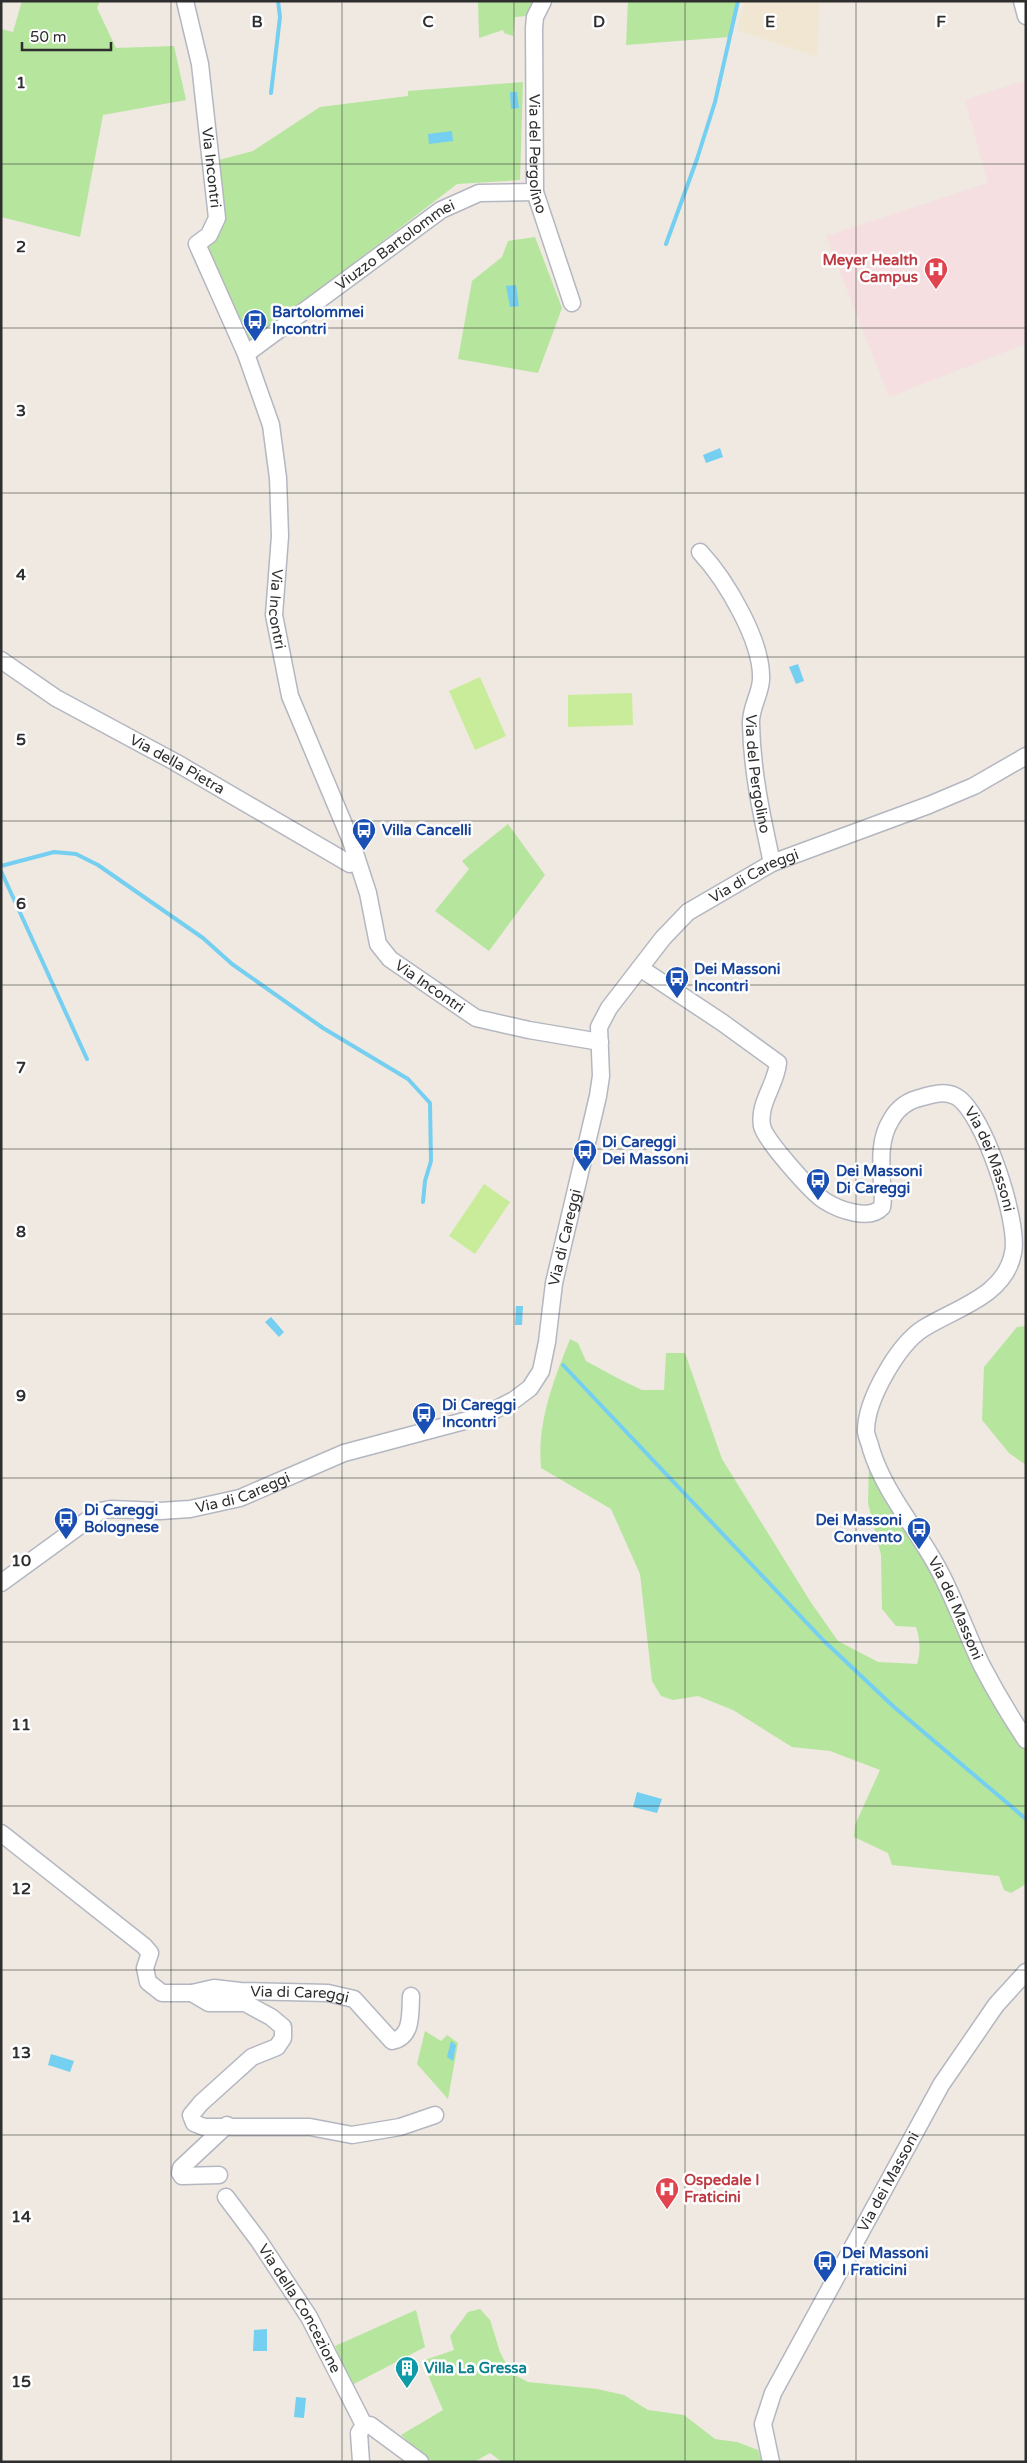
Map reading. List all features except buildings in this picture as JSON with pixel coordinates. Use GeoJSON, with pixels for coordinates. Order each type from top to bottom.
{"type":"FeatureCollection","features":[{"type":"Feature","properties":{"kind":"street","name":"Via Incontri"},"geometry":{"type":"LineString","coordinates":[[185,1],[200,64],[216,218],[210,235],[197,244],[246,354],[270,425],[278,478],[280,536],[274,615],[290,696],[351,841],[356,862],[368,893],[378,944],[390,960],[476,1018],[529,1030],[600,1042]]}},
{"type":"Feature","properties":{"kind":"street","name":"Via del Pergolino"},"geometry":{"type":"LineString","coordinates":[[543,1],[535,18],[534,28],[535,192],[572,303]]}},
{"type":"Feature","properties":{"kind":"street"},"geometry":{"type":"LineString","coordinates":[[1022,1],[1026,16]]}},
{"type":"Feature","properties":{"kind":"street","name":"Viuzzo Bartolommei"},"geometry":{"type":"LineString","coordinates":[[246,354],[441,210],[479,193],[535,192]]}},
{"type":"Feature","properties":{"kind":"street","name":"Via del Pergolino"},"geometry":{"type":"LineString","coordinates":[[700,552],[711,563],[745,620],[758,649],[761,682],[750,722],[756,789],[772,863]]}},
{"type":"Feature","properties":{"kind":"street","name":"Via della Pietra"},"geometry":{"type":"LineString","coordinates":[[1,660],[39,687],[192,772],[350,864],[356,862]]}},
{"type":"Feature","properties":{"kind":"street","name":"Via di Careggi"},"geometry":{"type":"LineString","coordinates":[[1,1583],[100,1511],[111,1508],[160,1511],[190,1509],[233,1500],[353,1450],[483,1416],[514,1400],[530,1388],[541,1371],[547,1342],[554,1283],[598,1096],[601,1076],[599,1027],[609,1008],[663,938],[688,912],[772,863],[974,786],[1026,756]]}},
{"type":"Feature","properties":{"kind":"street","name":"Via dei Massoni"},"geometry":{"type":"LineString","coordinates":[[640,968],[723,1022],[778,1063],[761,1117],[762,1128],[786,1160],[827,1203],[868,1214],[876,1212],[882,1206],[882,1149],[885,1131],[902,1105],[921,1097],[943,1093],[957,1097],[976,1120],[990,1152],[1011,1216],[1014,1243],[1011,1262],[993,1288],[922,1329],[900,1352],[881,1382],[871,1405],[866,1432],[874,1460],[891,1492],[941,1574],[981,1665],[1026,1740]]}},
{"type":"Feature","properties":{"kind":"street","name":"Via di Careggi"},"geometry":{"type":"LineString","coordinates":[[1,1833],[144,1946],[150,1953],[145,1968],[148,1982],[162,1993],[192,1993],[214,1988],[240,1991],[328,1993],[354,1999],[392,2041],[400,2040],[408,2030],[412,1996]]}},
{"type":"Feature","properties":{"kind":"street","name":"Via dei Massoni"},"geometry":{"type":"LineString","coordinates":[[770,2462],[763,2424],[773,2393],[941,2085],[996,2005],[1026,1972]]}},
{"type":"Feature","properties":{"kind":"street","name":"Via di Careggi"},"geometry":{"type":"LineString","coordinates":[[192,1993],[209,2003],[245,2004],[271,2017],[283,2027],[283,2038],[277,2047],[252,2057],[200,2103],[191,2115],[194,2123],[204,2127],[227,2125],[310,2127],[352,2135],[400,2127],[435,2115]]}},
{"type":"Feature","properties":{"kind":"street"},"geometry":{"type":"LineString","coordinates":[[219,2175],[182,2176],[180,2173],[181,2168],[227,2125]]}},
{"type":"Feature","properties":{"kind":"street","name":"Via della Concezione"},"geometry":{"type":"LineString","coordinates":[[226,2197],[259,2241],[309,2317],[364,2425]]}},
{"type":"Feature","properties":{"kind":"street"},"geometry":{"type":"LineString","coordinates":[[362,2462],[359,2433],[364,2425],[376,2430],[420,2462]]}},
{"type":"Feature","properties":{"kind":"shaded area"},"geometry":{"type":"Polygon","coordinates":[[[745,1],[819,1],[817,57],[737,30],[745,1]]]}},
{"type":"Feature","properties":{"kind":"shaded area","name":"Meyer Health Campus"},"geometry":{"type":"Polygon","coordinates":[[[1026,80],[1026,344],[889,397],[826,236],[988,183],[965,100],[1026,80]]]}},
{"type":"Feature","properties":{"kind":"green space"},"geometry":{"type":"Polygon","coordinates":[[[22,1],[100,1],[97,8],[116,48],[174,46],[186,100],[103,115],[80,237],[1,217],[1,29],[13,32],[22,1]]]}},
{"type":"Feature","properties":{"kind":"green space"},"geometry":{"type":"Polygon","coordinates":[[[478,1],[533,1],[526,16],[515,17],[513,36],[504,33],[503,30],[479,38],[478,1]]]}},
{"type":"Feature","properties":{"kind":"green space"},"geometry":{"type":"Polygon","coordinates":[[[628,1],[738,1],[729,37],[626,45],[628,1]]]}},
{"type":"Feature","properties":{"kind":"green space"},"geometry":{"type":"Polygon","coordinates":[[[523,82],[520,180],[457,184],[251,342],[203,246],[215,235],[215,161],[253,151],[320,107],[408,96],[408,91],[523,82]]]}},
{"type":"Feature","properties":{"kind":"green space"},"geometry":{"type":"Polygon","coordinates":[[[535,237],[562,308],[538,373],[458,359],[472,281],[502,257],[508,241],[535,237]]]}},
{"type":"Feature","properties":{"kind":"green space"},"geometry":{"type":"Polygon","coordinates":[[[480,677],[506,736],[475,750],[449,691],[480,677]]]}},
{"type":"Feature","properties":{"kind":"green space"},"geometry":{"type":"Polygon","coordinates":[[[632,693],[633,725],[568,727],[568,695],[632,693]]]}},
{"type":"Feature","properties":{"kind":"green space"},"geometry":{"type":"Polygon","coordinates":[[[508,824],[545,875],[489,951],[435,911],[469,869],[462,861],[508,824]]]}},
{"type":"Feature","properties":{"kind":"green space"},"geometry":{"type":"Polygon","coordinates":[[[484,1184],[510,1202],[475,1254],[449,1236],[484,1184]]]}},
{"type":"Feature","properties":{"kind":"green space"},"geometry":{"type":"Polygon","coordinates":[[[1026,1326],[1026,1465],[1009,1453],[982,1420],[984,1367],[1017,1327],[1026,1326]]]}},
{"type":"Feature","properties":{"kind":"green space"},"geometry":{"type":"Polygon","coordinates":[[[570,1339],[578,1343],[586,1361],[642,1390],[664,1390],[666,1353],[685,1353],[722,1459],[810,1601],[838,1641],[878,1662],[917,1664],[920,1646],[916,1627],[896,1626],[882,1609],[881,1555],[868,1503],[869,1464],[933,1575],[1026,1747],[1026,1884],[1011,1893],[1004,1890],[999,1876],[892,1865],[888,1853],[854,1837],[855,1825],[880,1770],[830,1751],[792,1747],[733,1710],[698,1696],[673,1700],[661,1696],[652,1681],[640,1574],[611,1509],[541,1468],[541,1434],[544,1418],[552,1387],[570,1339]]]}},
{"type":"Feature","properties":{"kind":"green space"},"geometry":{"type":"Polygon","coordinates":[[[425,2031],[441,2041],[447,2035],[458,2043],[448,2099],[417,2064],[425,2031]]]}},
{"type":"Feature","properties":{"kind":"green space"},"geometry":{"type":"Polygon","coordinates":[[[480,2309],[490,2320],[500,2352],[511,2373],[528,2382],[597,2389],[624,2395],[648,2410],[684,2415],[715,2439],[737,2442],[758,2450],[762,2462],[502,2462],[490,2453],[474,2462],[432,2462],[401,2435],[443,2410],[422,2361],[454,2350],[450,2336],[468,2312],[480,2309]]]}},
{"type":"Feature","properties":{"kind":"green space"},"geometry":{"type":"Polygon","coordinates":[[[416,2310],[425,2347],[352,2385],[335,2346],[416,2310]]]}},
{"type":"Feature","properties":{"kind":"water"},"geometry":{"type":"Polygon","coordinates":[[[510,92],[517,92],[519,108],[511,109],[510,92]]]}},
{"type":"Feature","properties":{"kind":"water"},"geometry":{"type":"Polygon","coordinates":[[[452,131],[453,141],[429,144],[428,134],[452,131]]]}},
{"type":"Feature","properties":{"kind":"water"},"geometry":{"type":"Polygon","coordinates":[[[516,285],[519,306],[510,307],[506,286],[516,285]]]}},
{"type":"Feature","properties":{"kind":"water"},"geometry":{"type":"Polygon","coordinates":[[[720,448],[723,457],[706,463],[703,455],[720,448]]]}},
{"type":"Feature","properties":{"kind":"water"},"geometry":{"type":"Polygon","coordinates":[[[798,664],[804,681],[796,684],[789,667],[798,664]]]}},
{"type":"Feature","properties":{"kind":"water"},"geometry":{"type":"Polygon","coordinates":[[[516,1306],[523,1306],[522,1325],[515,1325],[516,1306]]]}},
{"type":"Feature","properties":{"kind":"water"},"geometry":{"type":"Polygon","coordinates":[[[271,1317],[284,1332],[279,1337],[265,1322],[271,1317]]]}},
{"type":"Feature","properties":{"kind":"water"},"geometry":{"type":"Polygon","coordinates":[[[637,1792],[662,1799],[657,1813],[633,1807],[637,1792]]]}},
{"type":"Feature","properties":{"kind":"water"},"geometry":{"type":"Polygon","coordinates":[[[451,2041],[456,2045],[453,2061],[447,2057],[451,2041]]]}},
{"type":"Feature","properties":{"kind":"water"},"geometry":{"type":"Polygon","coordinates":[[[51,2054],[74,2061],[70,2072],[48,2065],[51,2054]]]}},
{"type":"Feature","properties":{"kind":"water"},"geometry":{"type":"Polygon","coordinates":[[[267,2329],[267,2351],[253,2351],[254,2330],[267,2329]]]}},
{"type":"Feature","properties":{"kind":"water"},"geometry":{"type":"Polygon","coordinates":[[[296,2397],[306,2398],[304,2418],[294,2417],[296,2397]]]}},
{"type":"Feature","properties":{"kind":"waterway"},"geometry":{"type":"LineString","coordinates":[[271,93],[280,17],[278,1]]}},
{"type":"Feature","properties":{"kind":"waterway"},"geometry":{"type":"LineString","coordinates":[[666,244],[697,159],[715,102],[738,1]]}},
{"type":"Feature","properties":{"kind":"waterway"},"geometry":{"type":"LineString","coordinates":[[1,866],[54,852],[76,854],[98,865],[203,938],[232,964],[323,1028],[408,1079],[430,1103],[431,1161],[425,1181],[423,1202]]}},
{"type":"Feature","properties":{"kind":"waterway"},"geometry":{"type":"LineString","coordinates":[[1,871],[87,1059]]}},
{"type":"Feature","properties":{"kind":"waterway"},"geometry":{"type":"LineString","coordinates":[[563,1365],[823,1640],[894,1707],[1026,1819]]}},
{"type":"Feature","properties":{"kind":"place","name":"Meyer Health Campus"},"geometry":{"type":"Point","coordinates":[936,290]}},
{"type":"Feature","properties":{"kind":"place","name":"Bartolommei Incontri"},"geometry":{"type":"Point","coordinates":[255,342]}},
{"type":"Feature","properties":{"kind":"place","name":"Villa Cancelli"},"geometry":{"type":"Point","coordinates":[364,851]}},
{"type":"Feature","properties":{"kind":"place","name":"Dei Massoni Incontri"},"geometry":{"type":"Point","coordinates":[677,999]}},
{"type":"Feature","properties":{"kind":"place","name":"Di Careggi Dei Massoni"},"geometry":{"type":"Point","coordinates":[585,1172]}},
{"type":"Feature","properties":{"kind":"place","name":"Dei Massoni Di Careggi"},"geometry":{"type":"Point","coordinates":[818,1201]}},
{"type":"Feature","properties":{"kind":"place","name":"Di Careggi Incontri"},"geometry":{"type":"Point","coordinates":[424,1435]}},
{"type":"Feature","properties":{"kind":"place","name":"Di Careggi Bolognese"},"geometry":{"type":"Point","coordinates":[66,1540]}},
{"type":"Feature","properties":{"kind":"place","name":"Dei Massoni Convento"},"geometry":{"type":"Point","coordinates":[919,1550]}},
{"type":"Feature","properties":{"kind":"place","name":"Ospedale I Fraticini"},"geometry":{"type":"Point","coordinates":[667,2210]}},
{"type":"Feature","properties":{"kind":"place","name":"Dei Massoni I Fraticini"},"geometry":{"type":"Point","coordinates":[825,2283]}},
{"type":"Feature","properties":{"kind":"place","name":"Villa La Gressa"},"geometry":{"type":"Point","coordinates":[407,2389]}}]}
